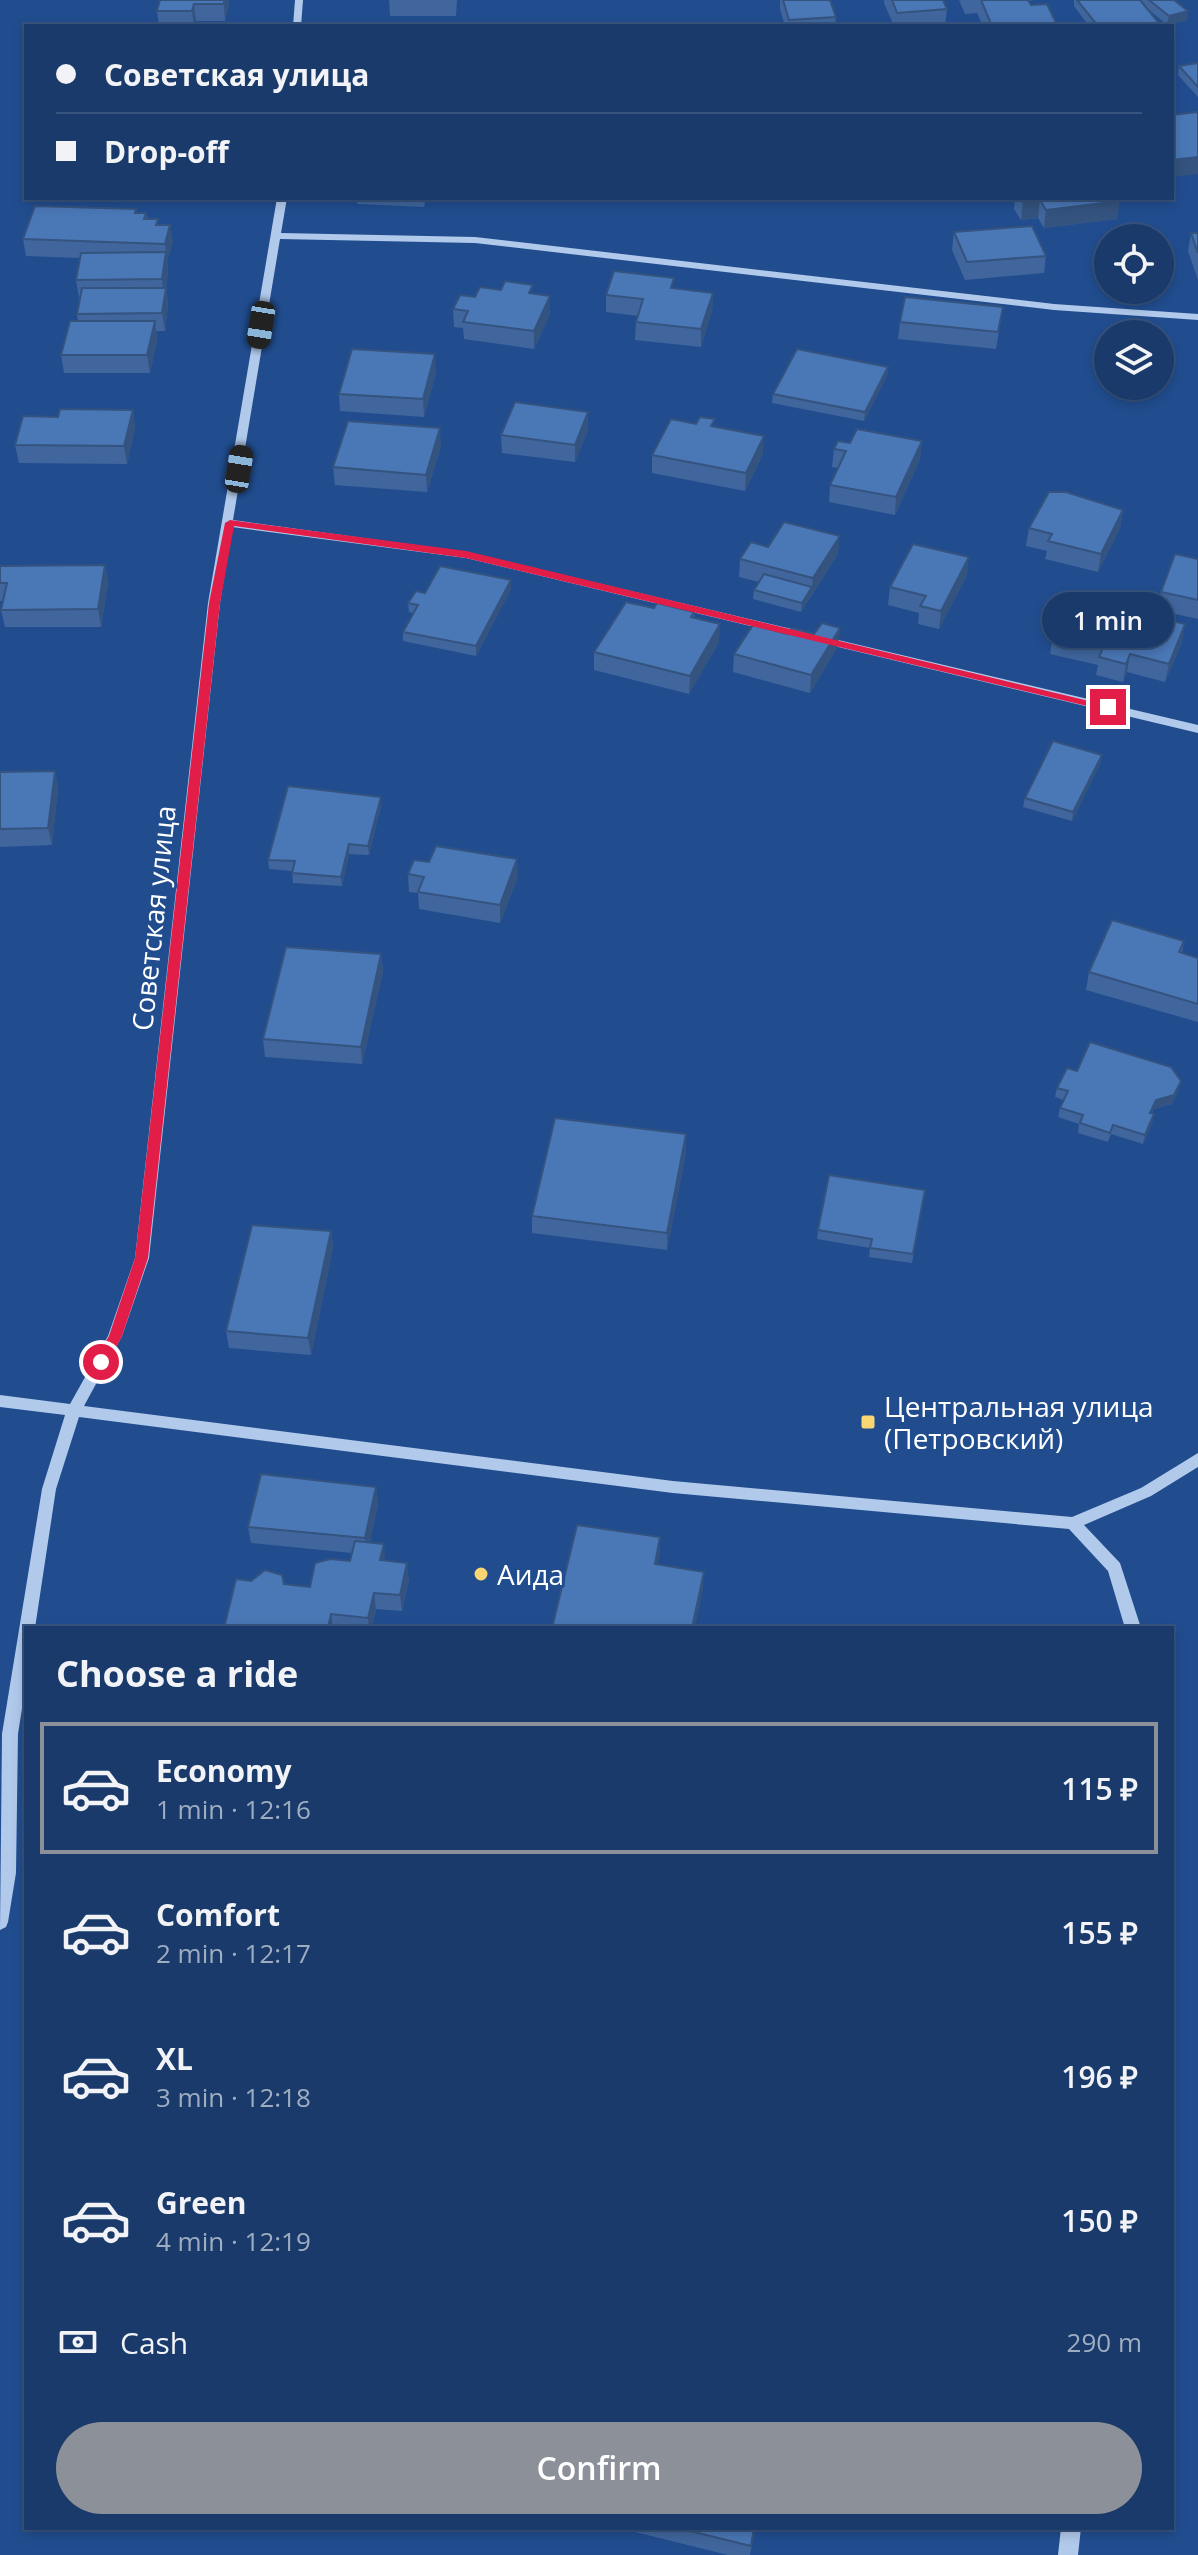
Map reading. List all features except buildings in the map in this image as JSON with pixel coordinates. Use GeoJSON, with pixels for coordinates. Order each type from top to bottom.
{"type":"FeatureCollection","features":[{"type":"Feature","properties":{"kind":"street"},"geometry":{"type":"LineString","coordinates":[[297,24],[299,0]]}},
{"type":"Feature","properties":{"kind":"street","name":"Советская улица"},"geometry":{"type":"LineString","coordinates":[[27,1626],[49,1489],[73,1413],[115,1336],[142,1258],[214,603],[230,523],[282,200]]}},
{"type":"Feature","properties":{"kind":"street"},"geometry":{"type":"LineString","coordinates":[[275,236],[475,240],[1054,307],[1198,317]]}},
{"type":"Feature","properties":{"kind":"street"},"geometry":{"type":"LineString","coordinates":[[230,523],[466,555],[1198,729]]}},
{"type":"Feature","properties":{"kind":"street"},"geometry":{"type":"LineString","coordinates":[[0,1401],[73,1413],[673,1487],[1073,1523],[1146,1492],[1198,1459]]}},
{"type":"Feature","properties":{"kind":"street"},"geometry":{"type":"LineString","coordinates":[[1073,1523],[1115,1568],[1132,1626]]}},
{"type":"Feature","properties":{"kind":"street"},"geometry":{"type":"LineString","coordinates":[[0,1922],[8,1873],[10,1734],[24,1647]]}},
{"type":"Feature","properties":{"kind":"street"},"geometry":{"type":"LineString","coordinates":[[1068,2555],[1071,2530]]}},
{"type":"Feature","properties":{"kind":"place","name":"Центральная улица (Петровский)"},"geometry":{"type":"Point","coordinates":[868,1422]}},
{"type":"Feature","properties":{"kind":"place","name":"Аида"},"geometry":{"type":"Point","coordinates":[481,1574]}},
{"type":"Feature","properties":{"kind":"route"},"geometry":{"type":"LineString","coordinates":[[101,1362],[115,1336],[142,1258],[214,603],[230,523],[466,555],[1108,707]]}}]}
